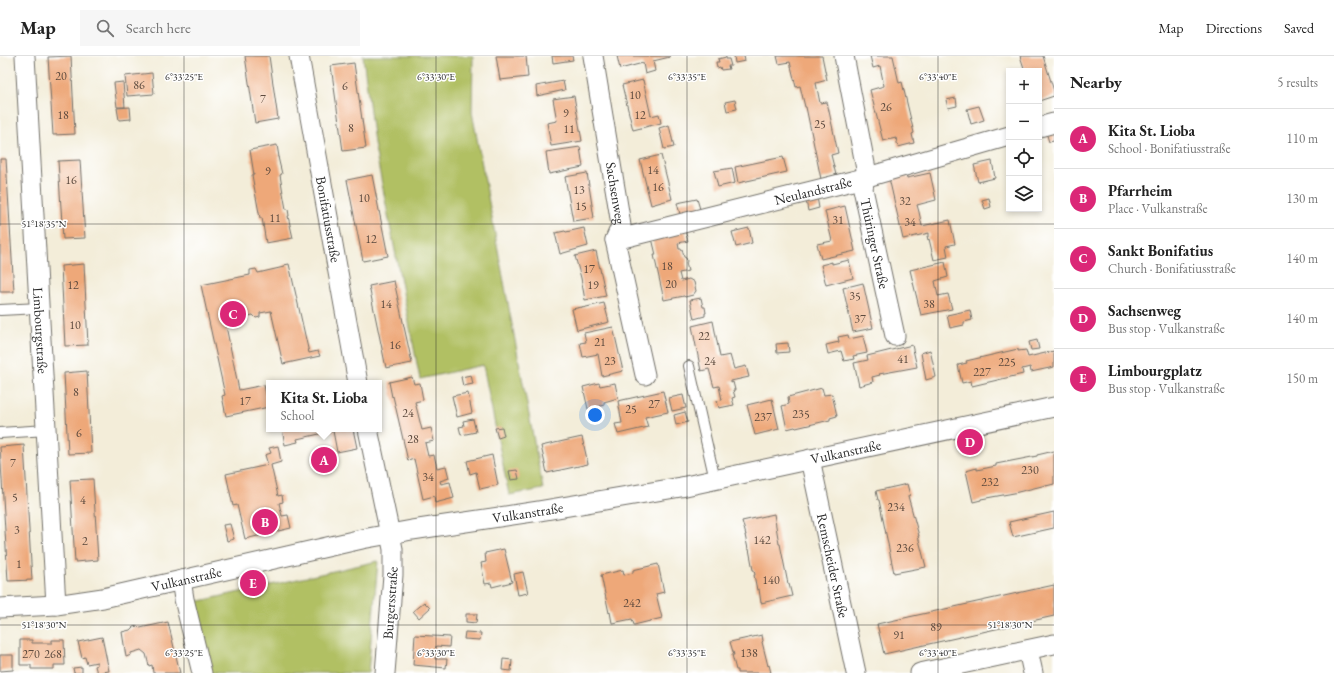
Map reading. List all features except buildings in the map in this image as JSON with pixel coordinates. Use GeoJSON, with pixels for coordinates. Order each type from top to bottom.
{"type":"FeatureCollection","features":[{"type":"Feature","properties":{"kind":"street","name":"Limbourgstraße"},"geometry":{"type":"LineString","coordinates":[[25,56],[56,605]]}},
{"type":"Feature","properties":{"kind":"street","name":"Bonifatiusstraße"},"geometry":{"type":"LineString","coordinates":[[299,56],[357,378]]}},
{"type":"Feature","properties":{"kind":"street","name":"Sachsenweg"},"geometry":{"type":"LineString","coordinates":[[593,56],[621,226],[615,240],[645,376]]}},
{"type":"Feature","properties":{"kind":"street","name":"Thüringer Straße"},"geometry":{"type":"LineString","coordinates":[[844,56],[866,169],[863,189],[895,336]]}},
{"type":"Feature","properties":{"kind":"street"},"geometry":{"type":"LineString","coordinates":[[1042,126],[1054,123]]}},
{"type":"Feature","properties":{"kind":"street","name":"Neulandstraße"},"geometry":{"type":"LineString","coordinates":[[615,240],[864,178],[1006,137]]}},
{"type":"Feature","properties":{"kind":"street","name":"Vulkanstraße"},"geometry":{"type":"LineString","coordinates":[[0,608],[56,605],[103,598],[390,534],[438,525],[626,497],[715,480],[1054,407]]}},
{"type":"Feature","properties":{"kind":"street"},"geometry":{"type":"LineString","coordinates":[[369,432],[390,534]]}},
{"type":"Feature","properties":{"kind":"street","name":"Remscheider Straße"},"geometry":{"type":"LineString","coordinates":[[810,459],[856,673]]}},
{"type":"Feature","properties":{"kind":"street","name":"Burgersstraße"},"geometry":{"type":"LineString","coordinates":[[385,673],[393,560],[390,534]]}},
{"type":"Feature","properties":{"kind":"street"},"geometry":{"type":"LineString","coordinates":[[181,580],[184,599],[202,673]]}},
{"type":"Feature","properties":{"kind":"street"},"geometry":{"type":"LineString","coordinates":[[920,673],[1054,644]]}},
{"type":"Feature","properties":{"kind":"street"},"geometry":{"type":"LineString","coordinates":[[1028,650],[1033,673]]}},
{"type":"Feature","properties":{"kind":"lane"},"geometry":{"type":"LineString","coordinates":[[0,310],[40,308]]}},
{"type":"Feature","properties":{"kind":"lane"},"geometry":{"type":"LineString","coordinates":[[689,366],[715,480]]}},
{"type":"Feature","properties":{"kind":"lane"},"geometry":{"type":"LineString","coordinates":[[0,433],[47,430]]}},
{"type":"Feature","properties":{"kind":"green space"},"geometry":{"type":"Polygon","coordinates":[[[363,56],[473,56],[472,112],[543,489],[509,495],[483,365],[420,379],[374,143],[363,56]]]}},
{"type":"Feature","properties":{"kind":"green space"},"geometry":{"type":"Polygon","coordinates":[[[378,561],[368,673],[209,673],[194,601],[200,601],[378,561]]]}},
{"type":"Feature","properties":{"kind":"place","name":"Sankt Bonifatius"},"geometry":{"type":"Point","coordinates":[233,314]}},
{"type":"Feature","properties":{"kind":"place","name":"Sachsenweg"},"geometry":{"type":"Point","coordinates":[970,442]}},
{"type":"Feature","properties":{"kind":"place","name":"Kita St. Lioba"},"geometry":{"type":"Point","coordinates":[324,460]}},
{"type":"Feature","properties":{"kind":"place","name":"Pfarrheim"},"geometry":{"type":"Point","coordinates":[265,522]}},
{"type":"Feature","properties":{"kind":"place","name":"Limbourgplatz"},"geometry":{"type":"Point","coordinates":[253,583]}}]}
